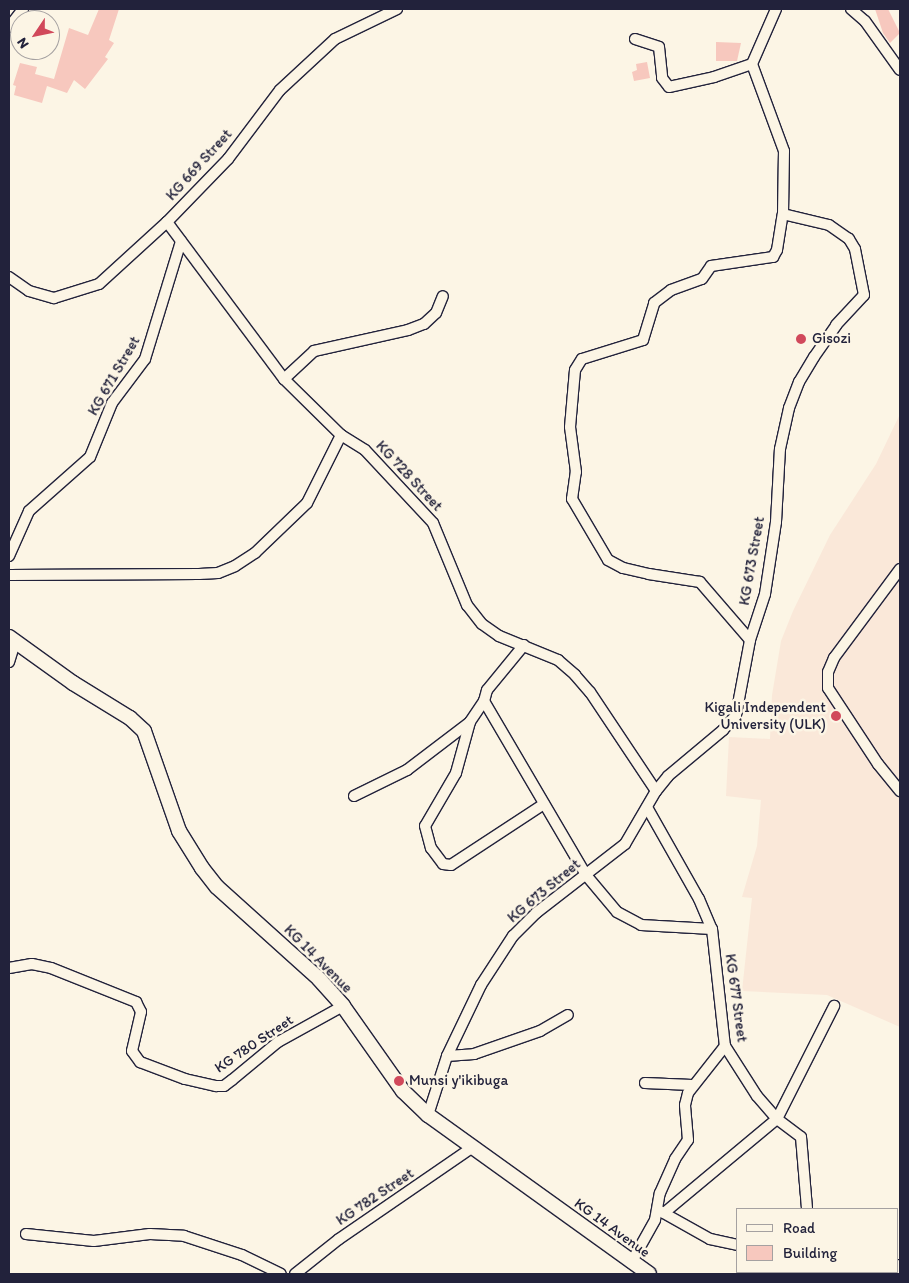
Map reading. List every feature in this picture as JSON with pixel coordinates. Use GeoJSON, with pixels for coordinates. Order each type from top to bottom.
{"type":"FeatureCollection","features":[{"type":"Feature","properties":{"kind":"main road","name":"KG 14 Avenue"},"geometry":{"type":"LineString","coordinates":[[12,640],[130,718],[144,731],[178,831],[202,868],[217,887],[319,979],[343,1006],[383,1064],[428,1116],[474,1147],[631,1263],[650,1274]]}},
{"type":"Feature","properties":{"kind":"street"},"geometry":{"type":"LineString","coordinates":[[9,28],[23,9]]}},
{"type":"Feature","properties":{"kind":"street","name":"KG 669 Street"},"geometry":{"type":"LineString","coordinates":[[9,277],[29,291],[54,298],[99,284],[167,222],[228,159],[280,90],[335,39],[397,9]]}},
{"type":"Feature","properties":{"kind":"street"},"geometry":{"type":"LineString","coordinates":[[750,640],[700,582],[623,568],[608,560],[572,499],[576,472],[570,427],[575,370],[582,359],[643,340],[654,303],[671,290],[702,279],[711,266],[773,257],[778,250],[783,214],[784,151],[752,64],[776,9]]}},
{"type":"Feature","properties":{"kind":"street"},"geometry":{"type":"LineString","coordinates":[[851,9],[865,21],[900,69]]}},
{"type":"Feature","properties":{"kind":"street"},"geometry":{"type":"LineString","coordinates":[[635,38],[659,47],[662,78],[669,87],[714,77],[752,64]]}},
{"type":"Feature","properties":{"kind":"street","name":"KG 673 Street"},"geometry":{"type":"LineString","coordinates":[[428,1116],[447,1056],[481,985],[512,936],[536,912],[625,844],[648,810],[656,791],[681,763],[723,730],[736,715],[750,640],[765,594],[776,522],[780,449],[789,408],[799,382],[814,357],[836,325],[864,295],[854,249],[849,239],[830,225],[783,214]]}},
{"type":"Feature","properties":{"kind":"street","name":"KG 728 Street"},"geometry":{"type":"LineString","coordinates":[[167,222],[284,378],[340,435],[365,450],[433,523],[467,605],[482,624],[499,636],[558,660],[585,686],[656,791]]}},
{"type":"Feature","properties":{"kind":"street","name":"KG 671 Street"},"geometry":{"type":"LineString","coordinates":[[9,556],[29,511],[90,457],[112,403],[145,359],[181,241]]}},
{"type":"Feature","properties":{"kind":"street"},"geometry":{"type":"LineString","coordinates":[[284,378],[314,351],[408,330],[424,324],[436,313],[443,296]]}},
{"type":"Feature","properties":{"kind":"street"},"geometry":{"type":"LineString","coordinates":[[9,575],[199,574],[218,573],[235,566],[255,553],[308,503],[340,435]]}},
{"type":"Feature","properties":{"kind":"street"},"geometry":{"type":"LineString","coordinates":[[900,569],[834,658],[828,672],[828,688],[878,764],[900,791]]}},
{"type":"Feature","properties":{"kind":"street"},"geometry":{"type":"LineString","coordinates":[[9,662],[12,640]]}},
{"type":"Feature","properties":{"kind":"street"},"geometry":{"type":"LineString","coordinates":[[524,645],[487,690],[484,701],[470,722],[456,772],[424,826],[431,848],[443,864],[451,865],[544,804]]}},
{"type":"Feature","properties":{"kind":"street"},"geometry":{"type":"LineString","coordinates":[[484,701],[586,875],[617,912],[641,925],[712,929]]}},
{"type":"Feature","properties":{"kind":"street"},"geometry":{"type":"LineString","coordinates":[[354,796],[407,770],[470,722]]}},
{"type":"Feature","properties":{"kind":"street","name":"KG 677 Street"},"geometry":{"type":"LineString","coordinates":[[648,810],[699,899],[712,929],[725,1046],[750,1087],[778,1119],[801,1138],[807,1208]]}},
{"type":"Feature","properties":{"kind":"street","name":"KG 780 Street"},"geometry":{"type":"LineString","coordinates":[[9,968],[32,964],[52,968],[136,1002],[141,1012],[132,1051],[140,1062],[185,1080],[216,1086],[224,1086],[278,1042],[343,1006]]}},
{"type":"Feature","properties":{"kind":"street"},"geometry":{"type":"LineString","coordinates":[[631,1263],[661,1212],[778,1119],[834,1006]]}},
{"type":"Feature","properties":{"kind":"street"},"geometry":{"type":"LineString","coordinates":[[447,1056],[474,1054],[524,1037],[568,1016]]}},
{"type":"Feature","properties":{"kind":"street"},"geometry":{"type":"LineString","coordinates":[[661,1212],[660,1193],[675,1159],[688,1140],[685,1104],[692,1084],[725,1046]]}},
{"type":"Feature","properties":{"kind":"street"},"geometry":{"type":"LineString","coordinates":[[645,1083],[692,1084]]}},
{"type":"Feature","properties":{"kind":"street","name":"KG 782 Street"},"geometry":{"type":"LineString","coordinates":[[295,1274],[339,1239],[474,1147]]}},
{"type":"Feature","properties":{"kind":"street"},"geometry":{"type":"LineString","coordinates":[[661,1212],[710,1239],[736,1246]]}},
{"type":"Feature","properties":{"kind":"street"},"geometry":{"type":"LineString","coordinates":[[26,1234],[94,1240],[150,1234],[184,1236],[242,1256],[281,1274]]}},
{"type":"Feature","properties":{"kind":"shaded area","name":"Kigali Independent University (ULK)"},"geometry":{"type":"Polygon","coordinates":[[[900,414],[900,1027],[827,995],[742,991],[752,898],[742,897],[757,846],[761,800],[726,796],[729,737],[770,739],[772,695],[781,641],[793,611],[830,535],[876,464],[900,414]]]}},
{"type":"Feature","properties":{"kind":"building"},"geometry":{"type":"Polygon","coordinates":[[[99,9],[119,9],[109,40],[114,43],[105,57],[108,59],[85,89],[74,80],[67,93],[47,86],[42,103],[14,95],[16,86],[13,85],[20,63],[37,67],[35,74],[54,79],[69,28],[88,35],[99,9]]]}},
{"type":"Feature","properties":{"kind":"building"},"geometry":{"type":"Polygon","coordinates":[[[875,9],[888,9],[900,33],[890,43],[883,33],[875,9]]]}},
{"type":"Feature","properties":{"kind":"building"},"geometry":{"type":"Polygon","coordinates":[[[716,42],[741,43],[737,61],[716,61],[716,42]]]}},
{"type":"Feature","properties":{"kind":"building"},"geometry":{"type":"Polygon","coordinates":[[[647,62],[650,78],[634,81],[632,72],[637,70],[636,64],[647,62]]]}},
{"type":"Feature","properties":{"kind":"place","name":"Gisozi"},"geometry":{"type":"Point","coordinates":[801,339]}},
{"type":"Feature","properties":{"kind":"place","name":"Kigali Independent University (ULK)"},"geometry":{"type":"Point","coordinates":[836,716]}},
{"type":"Feature","properties":{"kind":"place","name":"Munsi y'ikibuga"},"geometry":{"type":"Point","coordinates":[399,1081]}}]}
